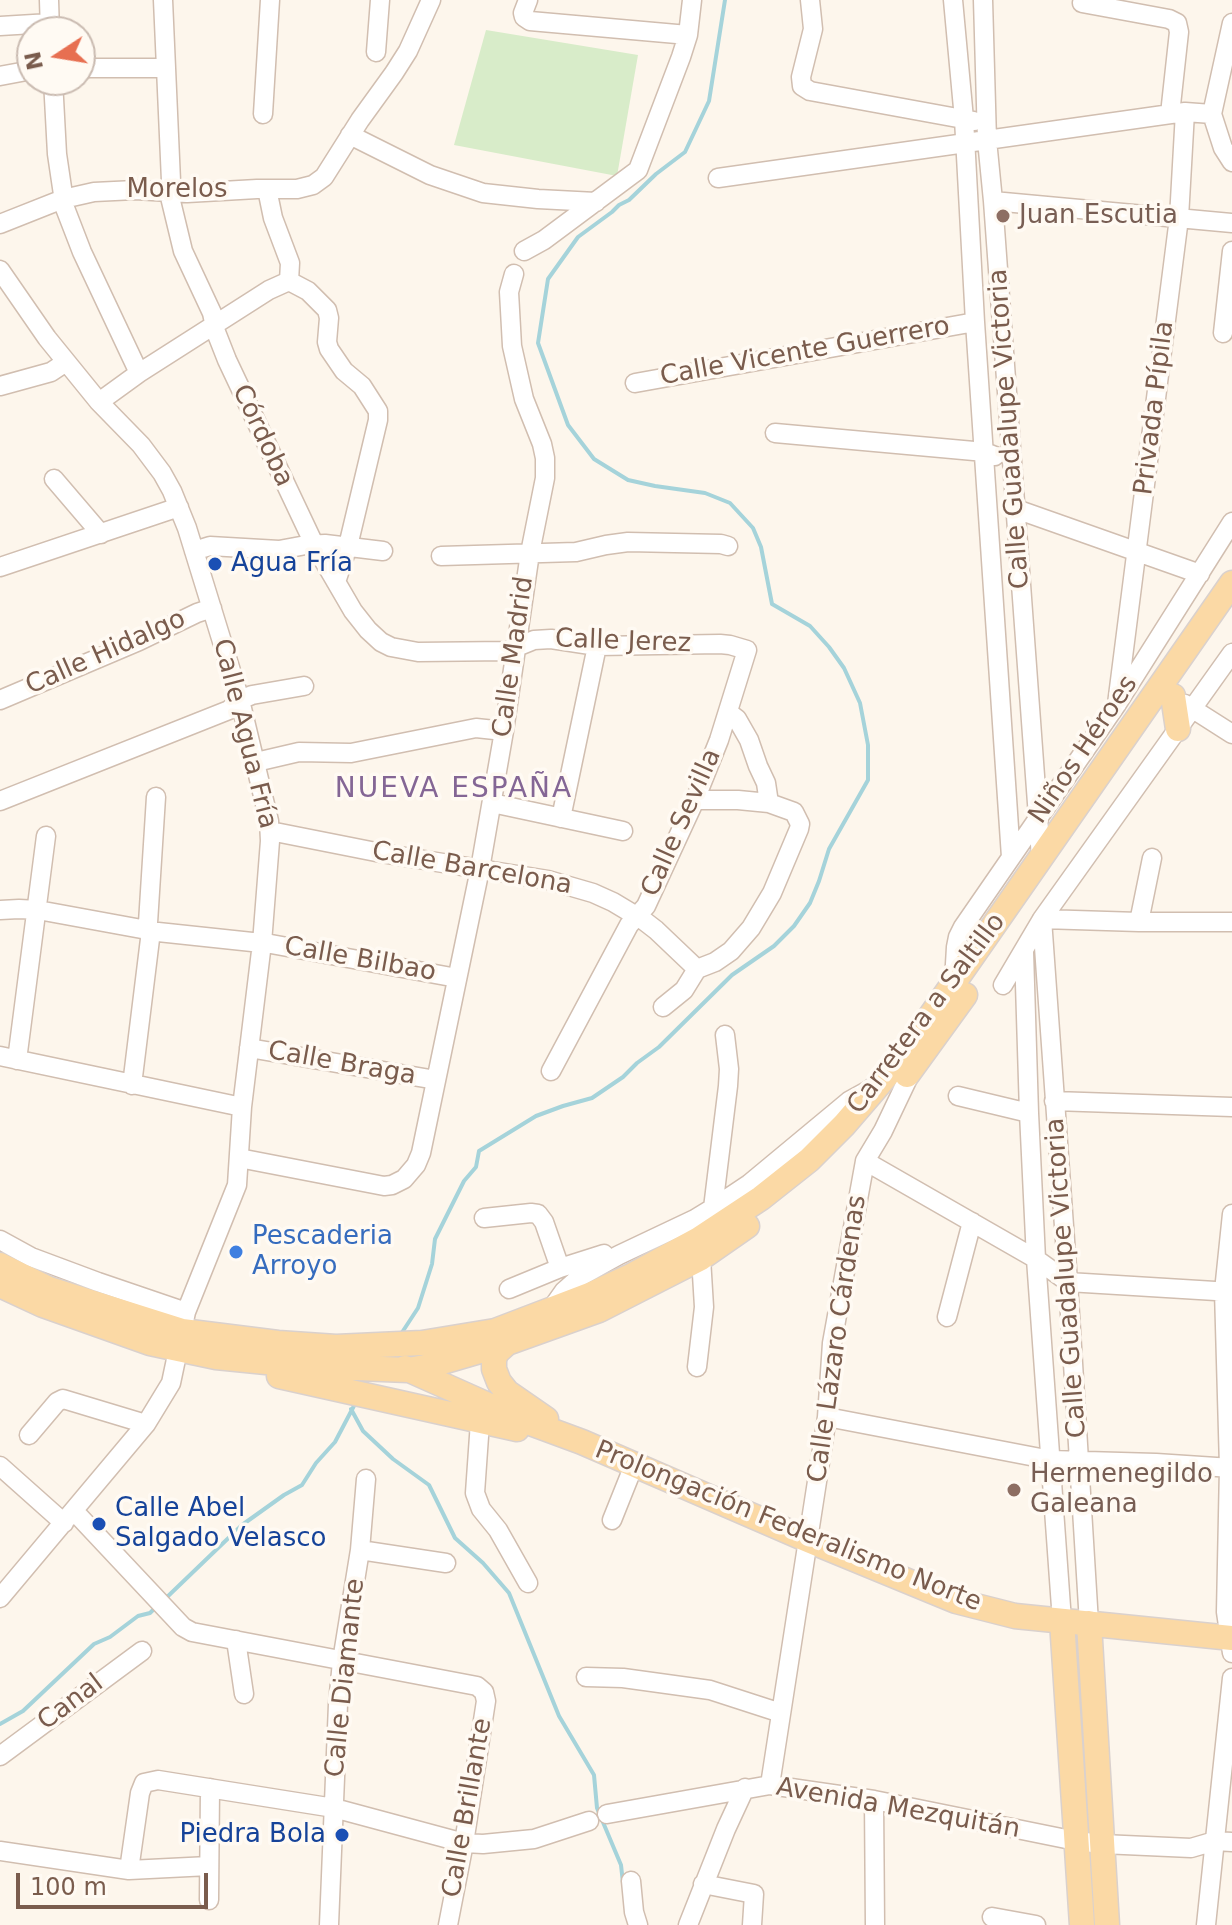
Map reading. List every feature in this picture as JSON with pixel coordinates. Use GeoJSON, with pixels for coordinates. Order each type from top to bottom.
{"type":"FeatureCollection","features":[{"type":"Feature","properties":{"kind":"main road","name":"Carretera a Saltillo"},"geometry":{"type":"LineString","coordinates":[[400,1362],[422,1343],[495,1331],[629,1277],[699,1239],[761,1198],[809,1160],[900,1060],[1232,583]]}},
{"type":"Feature","properties":{"kind":"main road","name":"Carretera a Saltillo"},"geometry":{"type":"LineString","coordinates":[[182,1330],[216,1357],[306,1364],[400,1362],[425,1367],[507,1343],[599,1310],[701,1258],[773,1209],[855,1135],[912,1070],[1179,708],[1232,613]]}},
{"type":"Feature","properties":{"kind":"main road","name":"Carretera a Saltillo"},"geometry":{"type":"LineString","coordinates":[[0,1265],[49,1289],[306,1364],[370,1347]]}},
{"type":"Feature","properties":{"kind":"main road","name":"Carretera a Saltillo"},"geometry":{"type":"LineString","coordinates":[[0,1285],[43,1305],[150,1343],[182,1330]]}},
{"type":"Feature","properties":{"kind":"main road"},"geometry":{"type":"LineString","coordinates":[[507,1343],[494,1359],[499,1382],[507,1392],[582,1442]]}},
{"type":"Feature","properties":{"kind":"main road","name":"Prolongación Federalismo Norte"},"geometry":{"type":"LineString","coordinates":[[370,1347],[517,1418],[582,1442],[956,1601],[1015,1616],[1231,1643]]}},
{"type":"Feature","properties":{"kind":"main road","name":"Prolongación Federalismo Norte"},"geometry":{"type":"LineString","coordinates":[[306,1364],[380,1398],[582,1442]]}},
{"type":"Feature","properties":{"kind":"main road","name":"Calle Guadalupe Victoria"},"geometry":{"type":"LineString","coordinates":[[1062,1621],[1082,1925]]}},
{"type":"Feature","properties":{"kind":"main road","name":"Calle Guadalupe Victoria"},"geometry":{"type":"LineString","coordinates":[[1089,1623],[1107,1925]]}},
{"type":"Feature","properties":{"kind":"street","name":"Córdoba"},"geometry":{"type":"LineString","coordinates":[[163,0],[171,203],[183,251],[212,313],[227,360],[314,544]]}},
{"type":"Feature","properties":{"kind":"street"},"geometry":{"type":"LineString","coordinates":[[263,114],[270,0]]}},
{"type":"Feature","properties":{"kind":"street"},"geometry":{"type":"LineString","coordinates":[[376,52],[380,0]]}},
{"type":"Feature","properties":{"kind":"street","name":"Morelos"},"geometry":{"type":"LineString","coordinates":[[0,224],[63,199],[105,190],[297,189],[313,185],[324,177],[408,51],[431,0]]}},
{"type":"Feature","properties":{"kind":"street"},"geometry":{"type":"LineString","coordinates":[[524,251],[544,240],[638,170],[688,35],[692,0]]}},
{"type":"Feature","properties":{"kind":"street"},"geometry":{"type":"LineString","coordinates":[[810,0],[813,29],[801,77],[802,86],[810,91],[964,119],[986,132],[1009,137],[1177,113],[1212,114]]}},
{"type":"Feature","properties":{"kind":"street","name":"Calle Guadalupe Victoria"},"geometry":{"type":"LineString","coordinates":[[953,0],[964,119],[1011,857]]}},
{"type":"Feature","properties":{"kind":"street","name":"Calle Guadalupe Victoria"},"geometry":{"type":"LineString","coordinates":[[983,0],[986,132],[1041,858]]}},
{"type":"Feature","properties":{"kind":"street","name":"Privada Pípila"},"geometry":{"type":"LineString","coordinates":[[1082,3],[1169,19],[1177,23],[1179,32],[1179,218],[1117,704]]}},
{"type":"Feature","properties":{"kind":"street"},"geometry":{"type":"LineString","coordinates":[[526,9],[530,21],[688,35]]}},
{"type":"Feature","properties":{"kind":"street"},"geometry":{"type":"LineString","coordinates":[[1232,23],[1212,114],[1223,148],[1232,162]]}},
{"type":"Feature","properties":{"kind":"street"},"geometry":{"type":"LineString","coordinates":[[96,68],[166,68]]}},
{"type":"Feature","properties":{"kind":"street"},"geometry":{"type":"LineString","coordinates":[[54,96],[63,199],[82,252],[139,373]]}},
{"type":"Feature","properties":{"kind":"street"},"geometry":{"type":"LineString","coordinates":[[718,178],[965,143],[986,132]]}},
{"type":"Feature","properties":{"kind":"street"},"geometry":{"type":"LineString","coordinates":[[345,142],[483,193],[596,202]]}},
{"type":"Feature","properties":{"kind":"street"},"geometry":{"type":"LineString","coordinates":[[267,189],[273,218],[290,263],[289,281]]}},
{"type":"Feature","properties":{"kind":"street"},"geometry":{"type":"LineString","coordinates":[[993,201],[1232,223]]}},
{"type":"Feature","properties":{"kind":"street"},"geometry":{"type":"LineString","coordinates":[[1223,333],[1232,251]]}},
{"type":"Feature","properties":{"kind":"street","name":"Calle Agua Fría"},"geometry":{"type":"LineString","coordinates":[[0,270],[66,362],[151,458],[179,507],[240,700],[270,831],[262,943],[235,1192],[182,1330]]}},
{"type":"Feature","properties":{"kind":"street","name":"Calle Madrid"},"geometry":{"type":"LineString","coordinates":[[239,1158],[384,1186],[404,1179],[421,1153],[480,869],[530,553],[545,478],[545,458],[524,399],[512,346],[509,292],[514,274]]}},
{"type":"Feature","properties":{"kind":"street"},"geometry":{"type":"LineString","coordinates":[[99,402],[269,290],[289,281],[303,287],[327,310],[329,349],[346,373],[362,386],[378,411],[348,546],[336,582]]}},
{"type":"Feature","properties":{"kind":"street","name":"Calle Vicente Guerrero"},"geometry":{"type":"LineString","coordinates":[[635,383],[975,322]]}},
{"type":"Feature","properties":{"kind":"street"},"geometry":{"type":"LineString","coordinates":[[0,386],[51,372],[66,362]]}},
{"type":"Feature","properties":{"kind":"street"},"geometry":{"type":"LineString","coordinates":[[775,433],[985,452],[1012,462]]}},
{"type":"Feature","properties":{"kind":"street"},"geometry":{"type":"LineString","coordinates":[[54,479],[101,534]]}},
{"type":"Feature","properties":{"kind":"street"},"geometry":{"type":"LineString","coordinates":[[0,567],[179,507]]}},
{"type":"Feature","properties":{"kind":"street"},"geometry":{"type":"LineString","coordinates":[[1016,509],[1200,574]]}},
{"type":"Feature","properties":{"kind":"street","name":"Niños Héroes"},"geometry":{"type":"LineString","coordinates":[[954,982],[958,937],[963,927],[1117,704],[1232,522]]}},
{"type":"Feature","properties":{"kind":"street"},"geometry":{"type":"LineString","coordinates":[[441,556],[576,552],[628,542],[728,546]]}},
{"type":"Feature","properties":{"kind":"street"},"geometry":{"type":"LineString","coordinates":[[194,551],[210,546],[279,550],[314,544],[383,551]]}},
{"type":"Feature","properties":{"kind":"street","name":"Calle Jerez"},"geometry":{"type":"LineString","coordinates":[[314,544],[353,611],[368,630],[391,647],[418,652],[503,652],[526,643],[551,639],[597,646],[720,644],[747,650]]}},
{"type":"Feature","properties":{"kind":"street","name":"Calle Hidalgo"},"geometry":{"type":"LineString","coordinates":[[1,694],[212,608]]}},
{"type":"Feature","properties":{"kind":"street"},"geometry":{"type":"LineString","coordinates":[[561,818],[597,646]]}},
{"type":"Feature","properties":{"kind":"street","name":"Calle Sevilla"},"geometry":{"type":"LineString","coordinates":[[551,1071],[629,925],[646,906],[695,800],[729,713],[747,650]]}},
{"type":"Feature","properties":{"kind":"street"},"geometry":{"type":"LineString","coordinates":[[1003,985],[1042,919],[1179,708],[1232,653]]}},
{"type":"Feature","properties":{"kind":"street"},"geometry":{"type":"LineString","coordinates":[[0,801],[229,710],[252,695],[304,686]]}},
{"type":"Feature","properties":{"kind":"street"},"geometry":{"type":"LineString","coordinates":[[1179,708],[1232,734]]}},
{"type":"Feature","properties":{"kind":"street"},"geometry":{"type":"LineString","coordinates":[[729,713],[737,719],[749,740],[766,783],[769,803]]}},
{"type":"Feature","properties":{"kind":"street"},"geometry":{"type":"LineString","coordinates":[[256,762],[299,752],[351,753],[476,728],[504,731]]}},
{"type":"Feature","properties":{"kind":"street"},"geometry":{"type":"LineString","coordinates":[[132,1085],[150,939],[148,923],[156,797]]}},
{"type":"Feature","properties":{"kind":"street"},"geometry":{"type":"LineString","coordinates":[[663,1007],[684,990],[697,969],[731,951],[751,928],[772,893],[800,824],[794,812],[769,803],[695,800]]}},
{"type":"Feature","properties":{"kind":"street"},"geometry":{"type":"LineString","coordinates":[[492,803],[623,831]]}},
{"type":"Feature","properties":{"kind":"street","name":"Calle Barcelona"},"geometry":{"type":"LineString","coordinates":[[270,831],[570,886],[593,893],[656,930],[697,969]]}},
{"type":"Feature","properties":{"kind":"street"},"geometry":{"type":"LineString","coordinates":[[46,836],[38,910],[9,1058],[242,1107]]}},
{"type":"Feature","properties":{"kind":"street"},"geometry":{"type":"LineString","coordinates":[[1139,922],[1152,858]]}},
{"type":"Feature","properties":{"kind":"street","name":"Calle Bilbao"},"geometry":{"type":"LineString","coordinates":[[0,910],[38,910],[149,931],[262,943],[457,978]]}},
{"type":"Feature","properties":{"kind":"street"},"geometry":{"type":"LineString","coordinates":[[1042,919],[1232,922]]}},
{"type":"Feature","properties":{"kind":"street","name":"Calle Guadalupe Victoria"},"geometry":{"type":"LineString","coordinates":[[1042,919],[1089,1623]]}},
{"type":"Feature","properties":{"kind":"street","name":"Calle Guadalupe Victoria"},"geometry":{"type":"LineString","coordinates":[[1024,952],[1036,1259],[1062,1621]]}},
{"type":"Feature","properties":{"kind":"street"},"geometry":{"type":"LineString","coordinates":[[713,1208],[729,1078],[725,1035]]}},
{"type":"Feature","properties":{"kind":"street","name":"Calle Braga"},"geometry":{"type":"LineString","coordinates":[[249,1048],[436,1080]]}},
{"type":"Feature","properties":{"kind":"street","name":"Calle Lázaro Cárdenas"},"geometry":{"type":"LineString","coordinates":[[770,1785],[827,1417],[832,1343],[865,1161],[912,1070]]}},
{"type":"Feature","properties":{"kind":"street"},"geometry":{"type":"LineString","coordinates":[[552,1308],[564,1291],[581,1276],[713,1208],[749,1184],[849,1101],[879,1084]]}},
{"type":"Feature","properties":{"kind":"street"},"geometry":{"type":"LineString","coordinates":[[958,1096],[1029,1113]]}},
{"type":"Feature","properties":{"kind":"street"},"geometry":{"type":"LineString","coordinates":[[1054,1101],[1232,1107]]}},
{"type":"Feature","properties":{"kind":"street"},"geometry":{"type":"LineString","coordinates":[[865,1161],[1036,1259],[1068,1282],[1228,1292]]}},
{"type":"Feature","properties":{"kind":"street"},"geometry":{"type":"LineString","coordinates":[[484,1218],[538,1214],[544,1222],[560,1268]]}},
{"type":"Feature","properties":{"kind":"street"},"geometry":{"type":"LineString","coordinates":[[1231,1643],[1226,1612],[1230,1468],[1228,1292],[1232,1214]]}},
{"type":"Feature","properties":{"kind":"street"},"geometry":{"type":"LineString","coordinates":[[947,1317],[972,1222]]}},
{"type":"Feature","properties":{"kind":"street"},"geometry":{"type":"LineString","coordinates":[[0,1240],[31,1257],[98,1282],[182,1330],[171,1383],[146,1424],[3,1590]]}},
{"type":"Feature","properties":{"kind":"street"},"geometry":{"type":"LineString","coordinates":[[509,1289],[604,1254],[619,1255]]}},
{"type":"Feature","properties":{"kind":"street"},"geometry":{"type":"LineString","coordinates":[[697,1367],[704,1307],[701,1258]]}},
{"type":"Feature","properties":{"kind":"street"},"geometry":{"type":"LineString","coordinates":[[29,1435],[63,1399],[146,1424]]}},
{"type":"Feature","properties":{"kind":"street"},"geometry":{"type":"LineString","coordinates":[[827,1417],[1051,1460],[1230,1468]]}},
{"type":"Feature","properties":{"kind":"street"},"geometry":{"type":"LineString","coordinates":[[480,1422],[475,1493],[481,1509],[498,1530],[528,1583]]}},
{"type":"Feature","properties":{"kind":"street"},"geometry":{"type":"LineString","coordinates":[[612,1520],[634,1465]]}},
{"type":"Feature","properties":{"kind":"street"},"geometry":{"type":"LineString","coordinates":[[0,1466],[69,1517],[185,1627],[342,1661]]}},
{"type":"Feature","properties":{"kind":"street","name":"Calle Diamante"},"geometry":{"type":"LineString","coordinates":[[329,1925],[338,1704],[360,1550],[366,1479]]}},
{"type":"Feature","properties":{"kind":"street"},"geometry":{"type":"LineString","coordinates":[[360,1550],[446,1563]]}},
{"type":"Feature","properties":{"kind":"street"},"geometry":{"type":"LineString","coordinates":[[236,1640],[244,1694]]}},
{"type":"Feature","properties":{"kind":"street","name":"Canal"},"geometry":{"type":"LineString","coordinates":[[0,1756],[142,1651]]}},
{"type":"Feature","properties":{"kind":"street","name":"Calle Brillante"},"geometry":{"type":"LineString","coordinates":[[342,1661],[477,1686],[484,1692],[486,1701],[448,1925]]}},
{"type":"Feature","properties":{"kind":"street"},"geometry":{"type":"LineString","coordinates":[[586,1677],[623,1678],[710,1690],[781,1713]]}},
{"type":"Feature","properties":{"kind":"street"},"geometry":{"type":"LineString","coordinates":[[1206,1925],[1213,1861],[1224,1841],[1232,1678]]}},
{"type":"Feature","properties":{"kind":"street","name":"Avenida Mezquitán"},"geometry":{"type":"LineString","coordinates":[[129,1870],[140,1793],[144,1783],[158,1780],[334,1808],[464,1843],[534,1839],[598,1818],[770,1785],[874,1800],[1076,1841],[1191,1848],[1224,1841]]}},
{"type":"Feature","properties":{"kind":"street"},"geometry":{"type":"LineString","coordinates":[[209,1900],[210,1788]]}},
{"type":"Feature","properties":{"kind":"street"},"geometry":{"type":"LineString","coordinates":[[688,1925],[745,1788]]}},
{"type":"Feature","properties":{"kind":"street"},"geometry":{"type":"LineString","coordinates":[[874,1800],[875,1925]]}},
{"type":"Feature","properties":{"kind":"street","name":"Avenida Mezquitán"},"geometry":{"type":"LineString","coordinates":[[1191,1848],[1213,1861],[1232,1862]]}},
{"type":"Feature","properties":{"kind":"street"},"geometry":{"type":"LineString","coordinates":[[0,1851],[129,1870],[209,1866]]}},
{"type":"Feature","properties":{"kind":"street"},"geometry":{"type":"LineString","coordinates":[[631,1881],[638,1925]]}},
{"type":"Feature","properties":{"kind":"street"},"geometry":{"type":"LineString","coordinates":[[703,1884],[754,1894],[752,1925]]}},
{"type":"Feature","properties":{"kind":"street"},"geometry":{"type":"LineString","coordinates":[[992,1917],[1036,1925]]}},
{"type":"Feature","properties":{"kind":"green space"},"geometry":{"type":"Polygon","coordinates":[[[486,30],[638,55],[617,176],[454,145],[486,30]]]}},
{"type":"Feature","properties":{"kind":"waterway"},"geometry":{"type":"LineString","coordinates":[[401,1334],[418,1308],[432,1264],[435,1239],[464,1181],[476,1167],[479,1151],[536,1116],[592,1098],[623,1077],[659,1047],[732,975],[774,946],[794,926],[810,903],[829,849],[868,780],[868,745],[860,703],[844,668],[829,647],[810,626],[772,604],[761,547],[753,528],[730,503],[705,493],[628,480],[594,459],[568,425],[538,343],[548,279],[578,237],[629,200],[685,152],[709,101],[725,0]]}},
{"type":"Feature","properties":{"kind":"waterway"},"geometry":{"type":"LineString","coordinates":[[165,1599],[242,1525],[302,1485],[335,1442],[356,1402]]}},
{"type":"Feature","properties":{"kind":"waterway"},"geometry":{"type":"LineString","coordinates":[[351,1409],[363,1431],[393,1459],[429,1485],[455,1538],[483,1563],[509,1593],[559,1716],[594,1775],[597,1808],[621,1865],[623,1883]]}},
{"type":"Feature","properties":{"kind":"waterway"},"geometry":{"type":"LineString","coordinates":[[0,1724],[23,1711],[94,1644],[155,1608]]}},
{"type":"Feature","properties":{"kind":"place","name":"Juan Escutia"},"geometry":{"type":"Point","coordinates":[1003,216]}},
{"type":"Feature","properties":{"kind":"place","name":"Agua Fría"},"geometry":{"type":"Point","coordinates":[215,564]}},
{"type":"Feature","properties":{"kind":"place","name":"Pescaderia Arroyo"},"geometry":{"type":"Point","coordinates":[236,1252]}},
{"type":"Feature","properties":{"kind":"place","name":"Hermenegildo Galeana"},"geometry":{"type":"Point","coordinates":[1014,1490]}},
{"type":"Feature","properties":{"kind":"place","name":"Calle Abel Salgado Velasco"},"geometry":{"type":"Point","coordinates":[99,1524]}},
{"type":"Feature","properties":{"kind":"place","name":"Piedra Bola"},"geometry":{"type":"Point","coordinates":[342,1835]}},
{"type":"Feature","properties":{"kind":"district","name":"NUEVA ESPAÑA"},"geometry":{"type":"Point","coordinates":[454,790]}}]}
